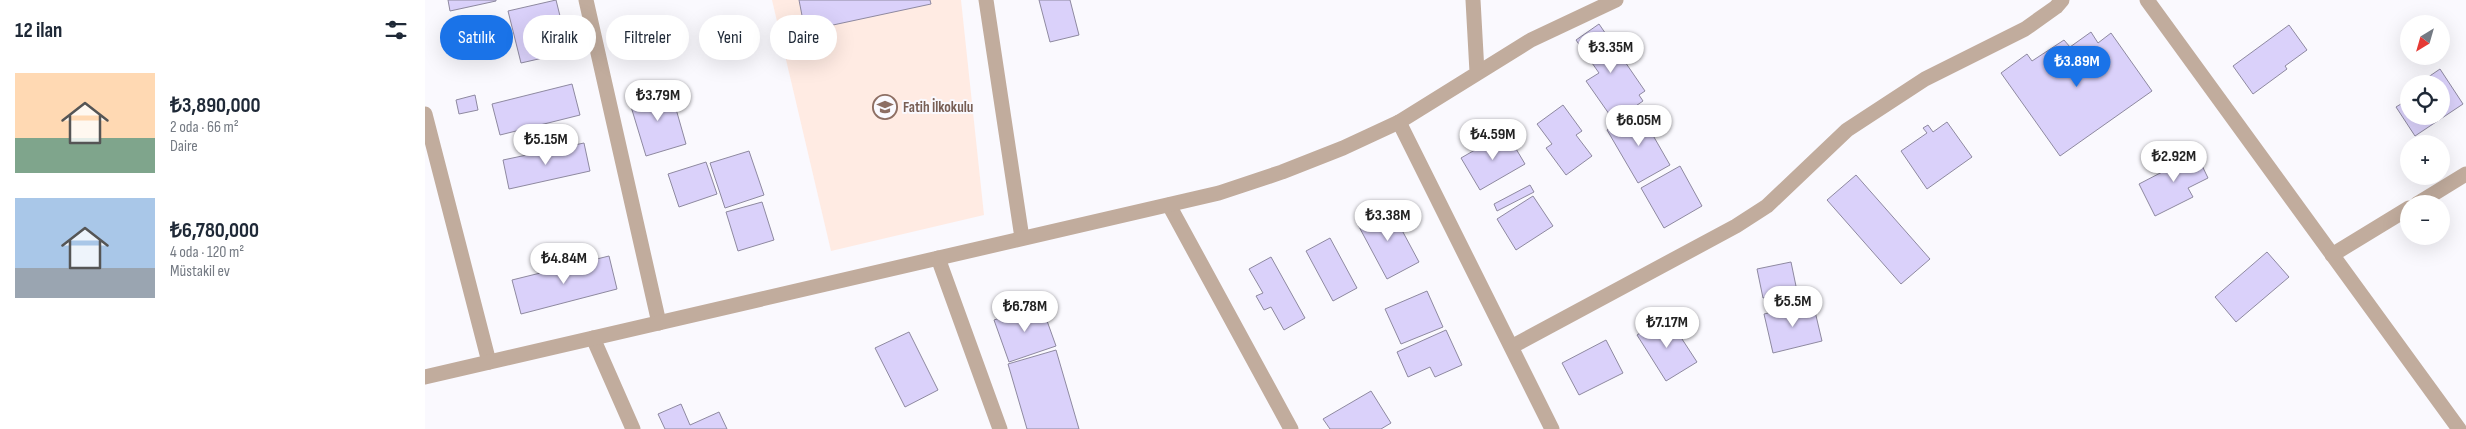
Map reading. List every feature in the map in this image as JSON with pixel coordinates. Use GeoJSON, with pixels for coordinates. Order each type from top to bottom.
{"type":"FeatureCollection","features":[{"type":"Feature","properties":{"kind":"street"},"geometry":{"type":"LineString","coordinates":[[586,0],[659,323]]}},
{"type":"Feature","properties":{"kind":"street"},"geometry":{"type":"LineString","coordinates":[[986,0],[1022,238]]}},
{"type":"Feature","properties":{"kind":"street"},"geometry":{"type":"LineString","coordinates":[[1473,0],[1477,72]]}},
{"type":"Feature","properties":{"kind":"street"},"geometry":{"type":"LineString","coordinates":[[425,377],[1219,193],[1282,172],[1343,148],[1399,122],[1531,40],[1616,0]]}},
{"type":"Feature","properties":{"kind":"street"},"geometry":{"type":"LineString","coordinates":[[1511,347],[1736,226],[1767,206],[1847,130],[1925,79],[2025,29],[2056,7],[2062,0]]}},
{"type":"Feature","properties":{"kind":"street"},"geometry":{"type":"LineString","coordinates":[[2147,0],[2459,429]]}},
{"type":"Feature","properties":{"kind":"street"},"geometry":{"type":"LineString","coordinates":[[425,114],[489,362]]}},
{"type":"Feature","properties":{"kind":"street"},"geometry":{"type":"LineString","coordinates":[[1399,122],[1552,429]]}},
{"type":"Feature","properties":{"kind":"street"},"geometry":{"type":"LineString","coordinates":[[2432,195],[2466,174]]}},
{"type":"Feature","properties":{"kind":"street"},"geometry":{"type":"LineString","coordinates":[[1169,205],[1291,429]]}},
{"type":"Feature","properties":{"kind":"street"},"geometry":{"type":"LineString","coordinates":[[2332,254],[2400,213]]}},
{"type":"Feature","properties":{"kind":"street"},"geometry":{"type":"LineString","coordinates":[[938,258],[1000,429]]}},
{"type":"Feature","properties":{"kind":"street"},"geometry":{"type":"LineString","coordinates":[[593,338],[633,429]]}},
{"type":"Feature","properties":{"kind":"shaded area","name":"Fatih İlkokulu"},"geometry":{"type":"Polygon","coordinates":[[[772,0],[961,0],[984,215],[831,251],[786,60],[837,60],[837,15],[776,15],[772,0]]]}},
{"type":"Feature","properties":{"kind":"building"},"geometry":{"type":"Polygon","coordinates":[[[448,0],[496,0],[496,1],[450,11],[448,0]]]}},
{"type":"Feature","properties":{"kind":"building"},"geometry":{"type":"Polygon","coordinates":[[[556,0],[560,15],[523,15],[523,60],[534,60],[521,63],[513,31],[513,15],[509,15],[508,11],[556,0]]]}},
{"type":"Feature","properties":{"kind":"building"},"geometry":{"type":"Polygon","coordinates":[[[799,0],[930,0],[931,4],[837,24],[837,15],[802,15],[799,0]]]}},
{"type":"Feature","properties":{"kind":"building"},"geometry":{"type":"Polygon","coordinates":[[[1039,0],[1070,0],[1079,35],[1050,42],[1039,0]]]}},
{"type":"Feature","properties":{"kind":"building"},"geometry":{"type":"Polygon","coordinates":[[[1599,24],[1645,91],[1639,95],[1643,101],[1614,121],[1586,81],[1599,73],[1576,40],[1599,24]]]}},
{"type":"Feature","properties":{"kind":"building"},"geometry":{"type":"Polygon","coordinates":[[[2289,25],[2307,50],[2285,66],[2287,69],[2253,94],[2233,66],[2289,25]]]}},
{"type":"Feature","properties":{"kind":"building"},"geometry":{"type":"Polygon","coordinates":[[[2091,32],[2098,43],[2111,33],[2152,91],[2060,156],[2001,73],[2027,54],[2032,61],[2064,40],[2070,47],[2091,32]]]}},
{"type":"Feature","properties":{"kind":"building"},"geometry":{"type":"Polygon","coordinates":[[[2440,69],[2444,75],[2431,75],[2440,69]]]}},
{"type":"Feature","properties":{"kind":"building"},"geometry":{"type":"Polygon","coordinates":[[[572,84],[580,115],[500,135],[492,104],[572,84]]]}},
{"type":"Feature","properties":{"kind":"building"},"geometry":{"type":"Polygon","coordinates":[[[2450,84],[2463,104],[2450,113],[2450,84]]]}},
{"type":"Feature","properties":{"kind":"building"},"geometry":{"type":"Polygon","coordinates":[[[670,88],[686,144],[646,156],[629,100],[670,88]]]}},
{"type":"Feature","properties":{"kind":"building"},"geometry":{"type":"Polygon","coordinates":[[[475,95],[478,110],[459,114],[456,100],[475,95]]]}},
{"type":"Feature","properties":{"kind":"building"},"geometry":{"type":"Polygon","coordinates":[[[1563,105],[1582,131],[1576,135],[1592,156],[1566,175],[1546,148],[1552,144],[1537,124],[1563,105]]]}},
{"type":"Feature","properties":{"kind":"building"},"geometry":{"type":"Polygon","coordinates":[[[2400,105],[2400,113],[2396,107],[2400,105]]]}},
{"type":"Feature","properties":{"kind":"building"},"geometry":{"type":"Polygon","coordinates":[[[1639,111],[1670,165],[1638,183],[1607,130],[1639,111]]]}},
{"type":"Feature","properties":{"kind":"building"},"geometry":{"type":"Polygon","coordinates":[[[1947,122],[1972,157],[1927,189],[1901,151],[1927,133],[1923,128],[1928,125],[1933,132],[1947,122]]]}},
{"type":"Feature","properties":{"kind":"building"},"geometry":{"type":"Polygon","coordinates":[[[2408,125],[2432,125],[2416,135],[2414,135],[2408,125]]]}},
{"type":"Feature","properties":{"kind":"building"},"geometry":{"type":"Polygon","coordinates":[[[1506,132],[1525,164],[1480,190],[1461,158],[1506,132]]]}},
{"type":"Feature","properties":{"kind":"building"},"geometry":{"type":"Polygon","coordinates":[[[584,143],[590,171],[509,189],[503,160],[584,143]]]}},
{"type":"Feature","properties":{"kind":"building"},"geometry":{"type":"Polygon","coordinates":[[[2194,149],[2208,178],[2188,188],[2193,197],[2155,216],[2139,184],[2168,169],[2165,164],[2194,149]]]}},
{"type":"Feature","properties":{"kind":"building"},"geometry":{"type":"Polygon","coordinates":[[[749,151],[764,195],[725,208],[710,163],[749,151]]]}},
{"type":"Feature","properties":{"kind":"building"},"geometry":{"type":"Polygon","coordinates":[[[706,162],[717,194],[679,207],[668,174],[706,162]]]}},
{"type":"Feature","properties":{"kind":"building"},"geometry":{"type":"Polygon","coordinates":[[[1680,166],[1702,206],[1664,228],[1641,188],[1680,166]]]}},
{"type":"Feature","properties":{"kind":"building"},"geometry":{"type":"Polygon","coordinates":[[[1856,175],[1930,259],[1901,284],[1827,200],[1856,175]]]}},
{"type":"Feature","properties":{"kind":"building"},"geometry":{"type":"Polygon","coordinates":[[[1530,185],[1534,192],[1497,211],[1494,204],[1530,185]]]}},
{"type":"Feature","properties":{"kind":"building"},"geometry":{"type":"Polygon","coordinates":[[[1533,196],[1553,226],[1516,250],[1497,219],[1533,196]]]}},
{"type":"Feature","properties":{"kind":"building"},"geometry":{"type":"Polygon","coordinates":[[[762,202],[774,240],[738,251],[726,212],[762,202]]]}},
{"type":"Feature","properties":{"kind":"building"},"geometry":{"type":"Polygon","coordinates":[[[1389,206],[1419,262],[1387,279],[1357,223],[1389,206]]]}},
{"type":"Feature","properties":{"kind":"building"},"geometry":{"type":"Polygon","coordinates":[[[1330,238],[1357,288],[1333,301],[1306,251],[1330,238]]]}},
{"type":"Feature","properties":{"kind":"building"},"geometry":{"type":"Polygon","coordinates":[[[2267,252],[2289,277],[2236,322],[2215,297],[2267,252]]]}},
{"type":"Feature","properties":{"kind":"building"},"geometry":{"type":"Polygon","coordinates":[[[609,256],[617,289],[521,314],[512,280],[609,256]]]}},
{"type":"Feature","properties":{"kind":"building"},"geometry":{"type":"Polygon","coordinates":[[[1271,257],[1305,318],[1284,330],[1271,307],[1264,310],[1256,296],[1263,293],[1249,269],[1271,257]]]}},
{"type":"Feature","properties":{"kind":"building"},"geometry":{"type":"Polygon","coordinates":[[[1791,262],[1797,291],[1763,298],[1757,269],[1791,262]]]}},
{"type":"Feature","properties":{"kind":"building"},"geometry":{"type":"Polygon","coordinates":[[[1427,291],[1443,327],[1401,344],[1385,309],[1427,291]]]}},
{"type":"Feature","properties":{"kind":"building"},"geometry":{"type":"Polygon","coordinates":[[[1813,303],[1822,341],[1773,353],[1764,314],[1813,303]]]}},
{"type":"Feature","properties":{"kind":"building"},"geometry":{"type":"Polygon","coordinates":[[[1041,304],[1056,346],[1009,362],[994,320],[1041,304]]]}},
{"type":"Feature","properties":{"kind":"building"},"geometry":{"type":"Polygon","coordinates":[[[1667,316],[1697,362],[1666,381],[1637,335],[1667,316]]]}},
{"type":"Feature","properties":{"kind":"building"},"geometry":{"type":"Polygon","coordinates":[[[1446,330],[1462,365],[1435,377],[1430,367],[1408,377],[1397,352],[1446,330]]]}},
{"type":"Feature","properties":{"kind":"building"},"geometry":{"type":"Polygon","coordinates":[[[909,332],[938,390],[905,407],[875,348],[909,332]]]}},
{"type":"Feature","properties":{"kind":"building"},"geometry":{"type":"Polygon","coordinates":[[[1606,340],[1623,373],[1579,395],[1562,363],[1606,340]]]}},
{"type":"Feature","properties":{"kind":"building"},"geometry":{"type":"Polygon","coordinates":[[[1056,350],[1079,429],[1027,429],[1008,364],[1056,350]]]}},
{"type":"Feature","properties":{"kind":"building"},"geometry":{"type":"Polygon","coordinates":[[[1371,391],[1391,423],[1381,429],[1330,429],[1323,419],[1371,391]]]}},
{"type":"Feature","properties":{"kind":"building"},"geometry":{"type":"Polygon","coordinates":[[[681,404],[690,425],[719,412],[727,429],[665,429],[658,414],[681,404]]]}},
{"type":"Feature","properties":{"kind":"place","name":"Fatih İlkokulu"},"geometry":{"type":"Point","coordinates":[885,107]}}]}
